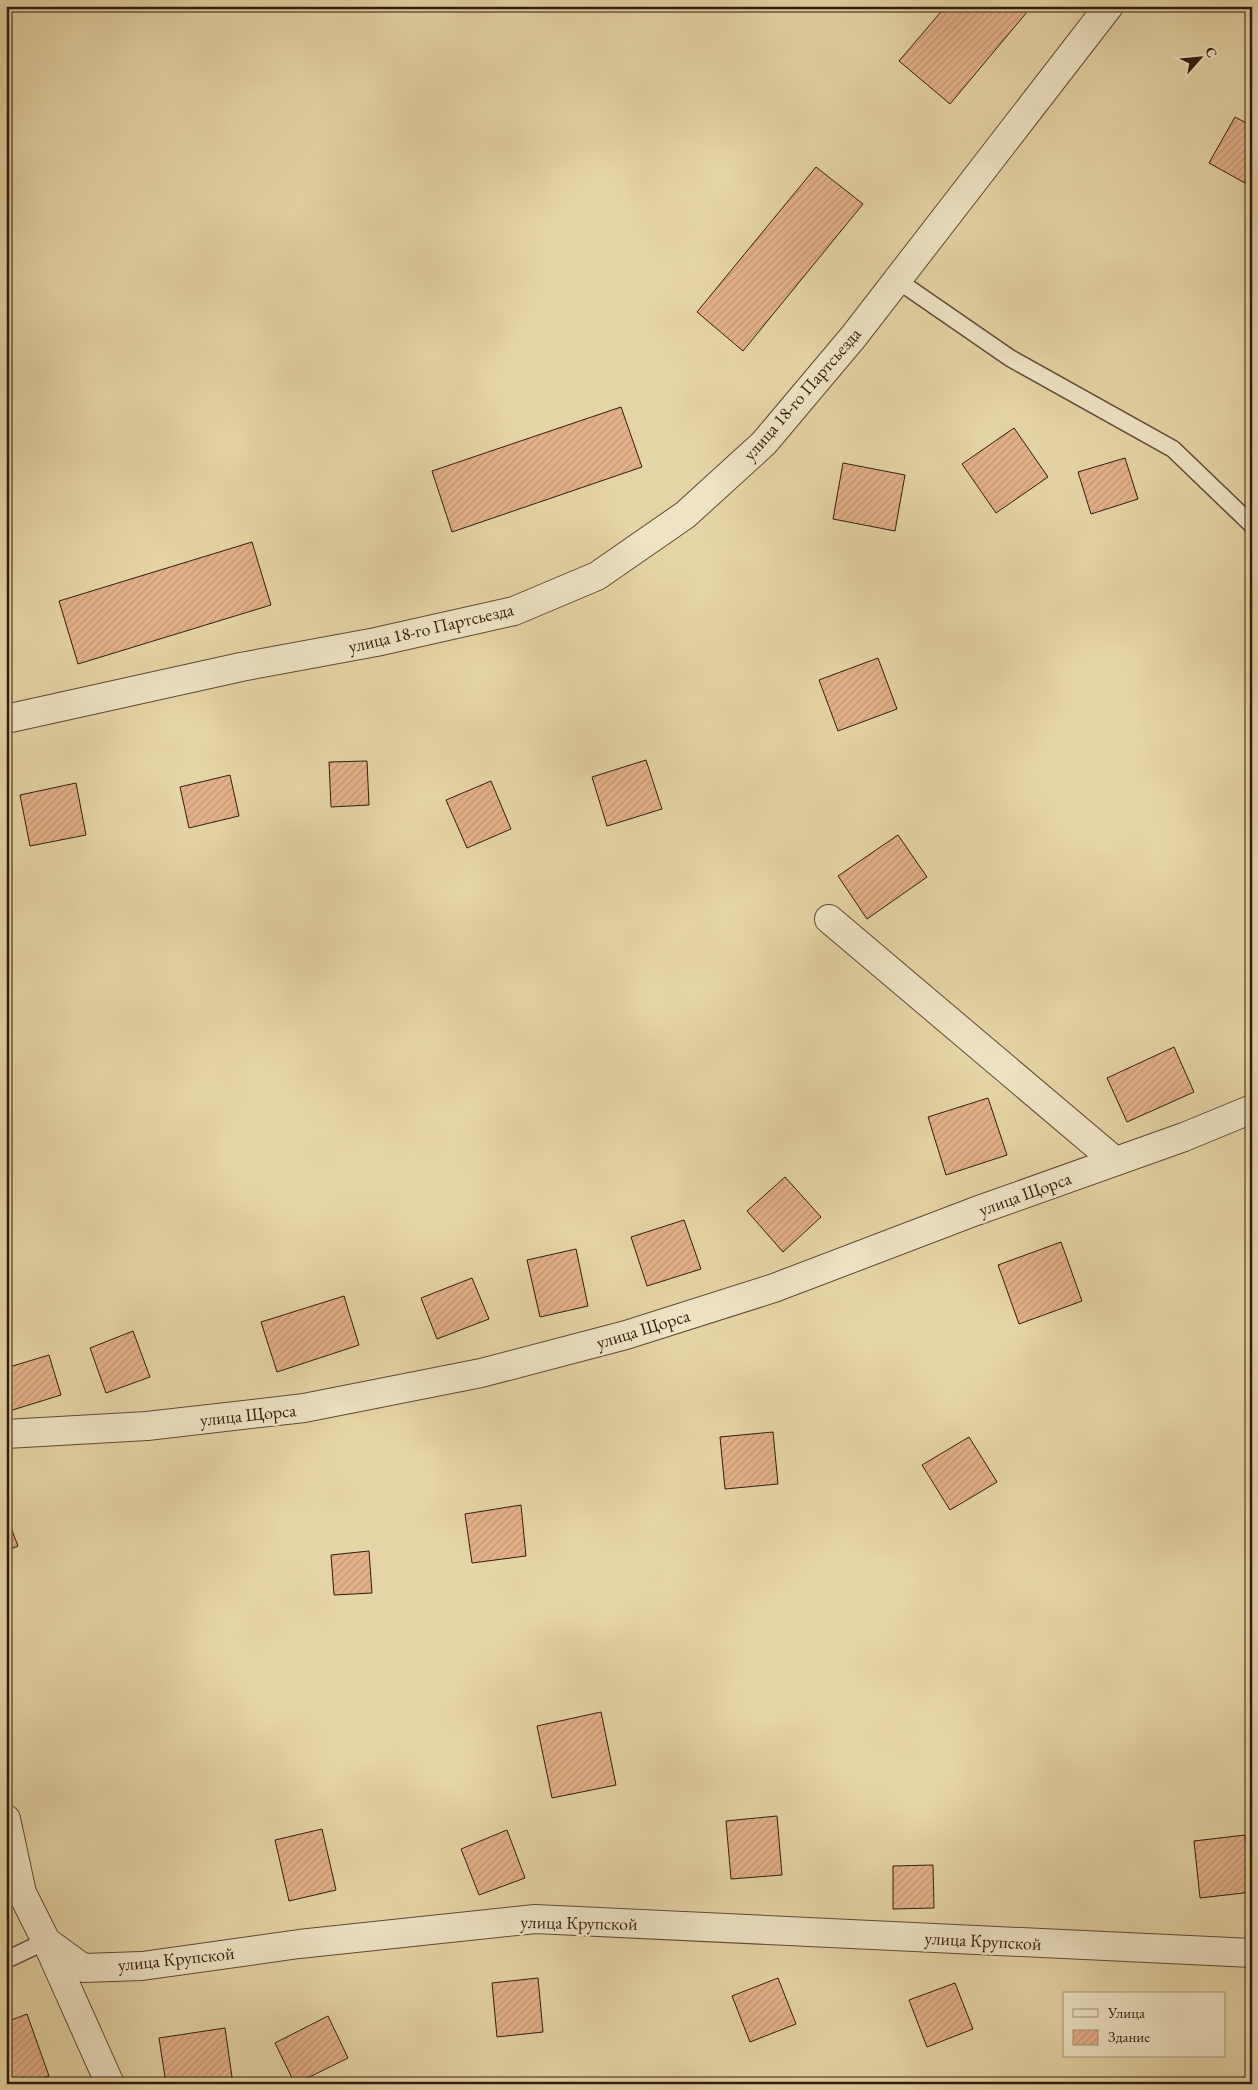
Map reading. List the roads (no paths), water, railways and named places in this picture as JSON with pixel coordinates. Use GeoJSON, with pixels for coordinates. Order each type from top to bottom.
{"type":"FeatureCollection","features":[{"type":"Feature","properties":{"kind":"street","name":"улица 18-го Партсьезда"},"geometry":{"type":"LineString","coordinates":[[6,719],[241,667],[376,642],[514,611],[597,576],[685,514],[764,443],[854,336],[1109,6]]}},
{"type":"Feature","properties":{"kind":"street"},"geometry":{"type":"LineString","coordinates":[[829,918],[1115,1162]]}},
{"type":"Feature","properties":{"kind":"street","name":"улица Щорса"},"geometry":{"type":"LineString","coordinates":[[6,1434],[147,1426],[304,1408],[481,1373],[626,1335],[774,1288],[976,1211],[1184,1137],[1252,1109]]}},
{"type":"Feature","properties":{"kind":"street","name":"улица Крупской"},"geometry":{"type":"LineString","coordinates":[[6,1819],[22,1893],[46,1941],[83,1968],[142,1966],[299,1944],[536,1919],[1252,1953]]}},
{"type":"Feature","properties":{"kind":"street"},"geometry":{"type":"LineString","coordinates":[[46,1941],[110,2084]]}},
{"type":"Feature","properties":{"kind":"lane"},"geometry":{"type":"LineString","coordinates":[[897,280],[1010,358],[1173,449],[1252,526]]}},
{"type":"Feature","properties":{"kind":"lane"},"geometry":{"type":"LineString","coordinates":[[6,1960],[46,1941]]}}]}
